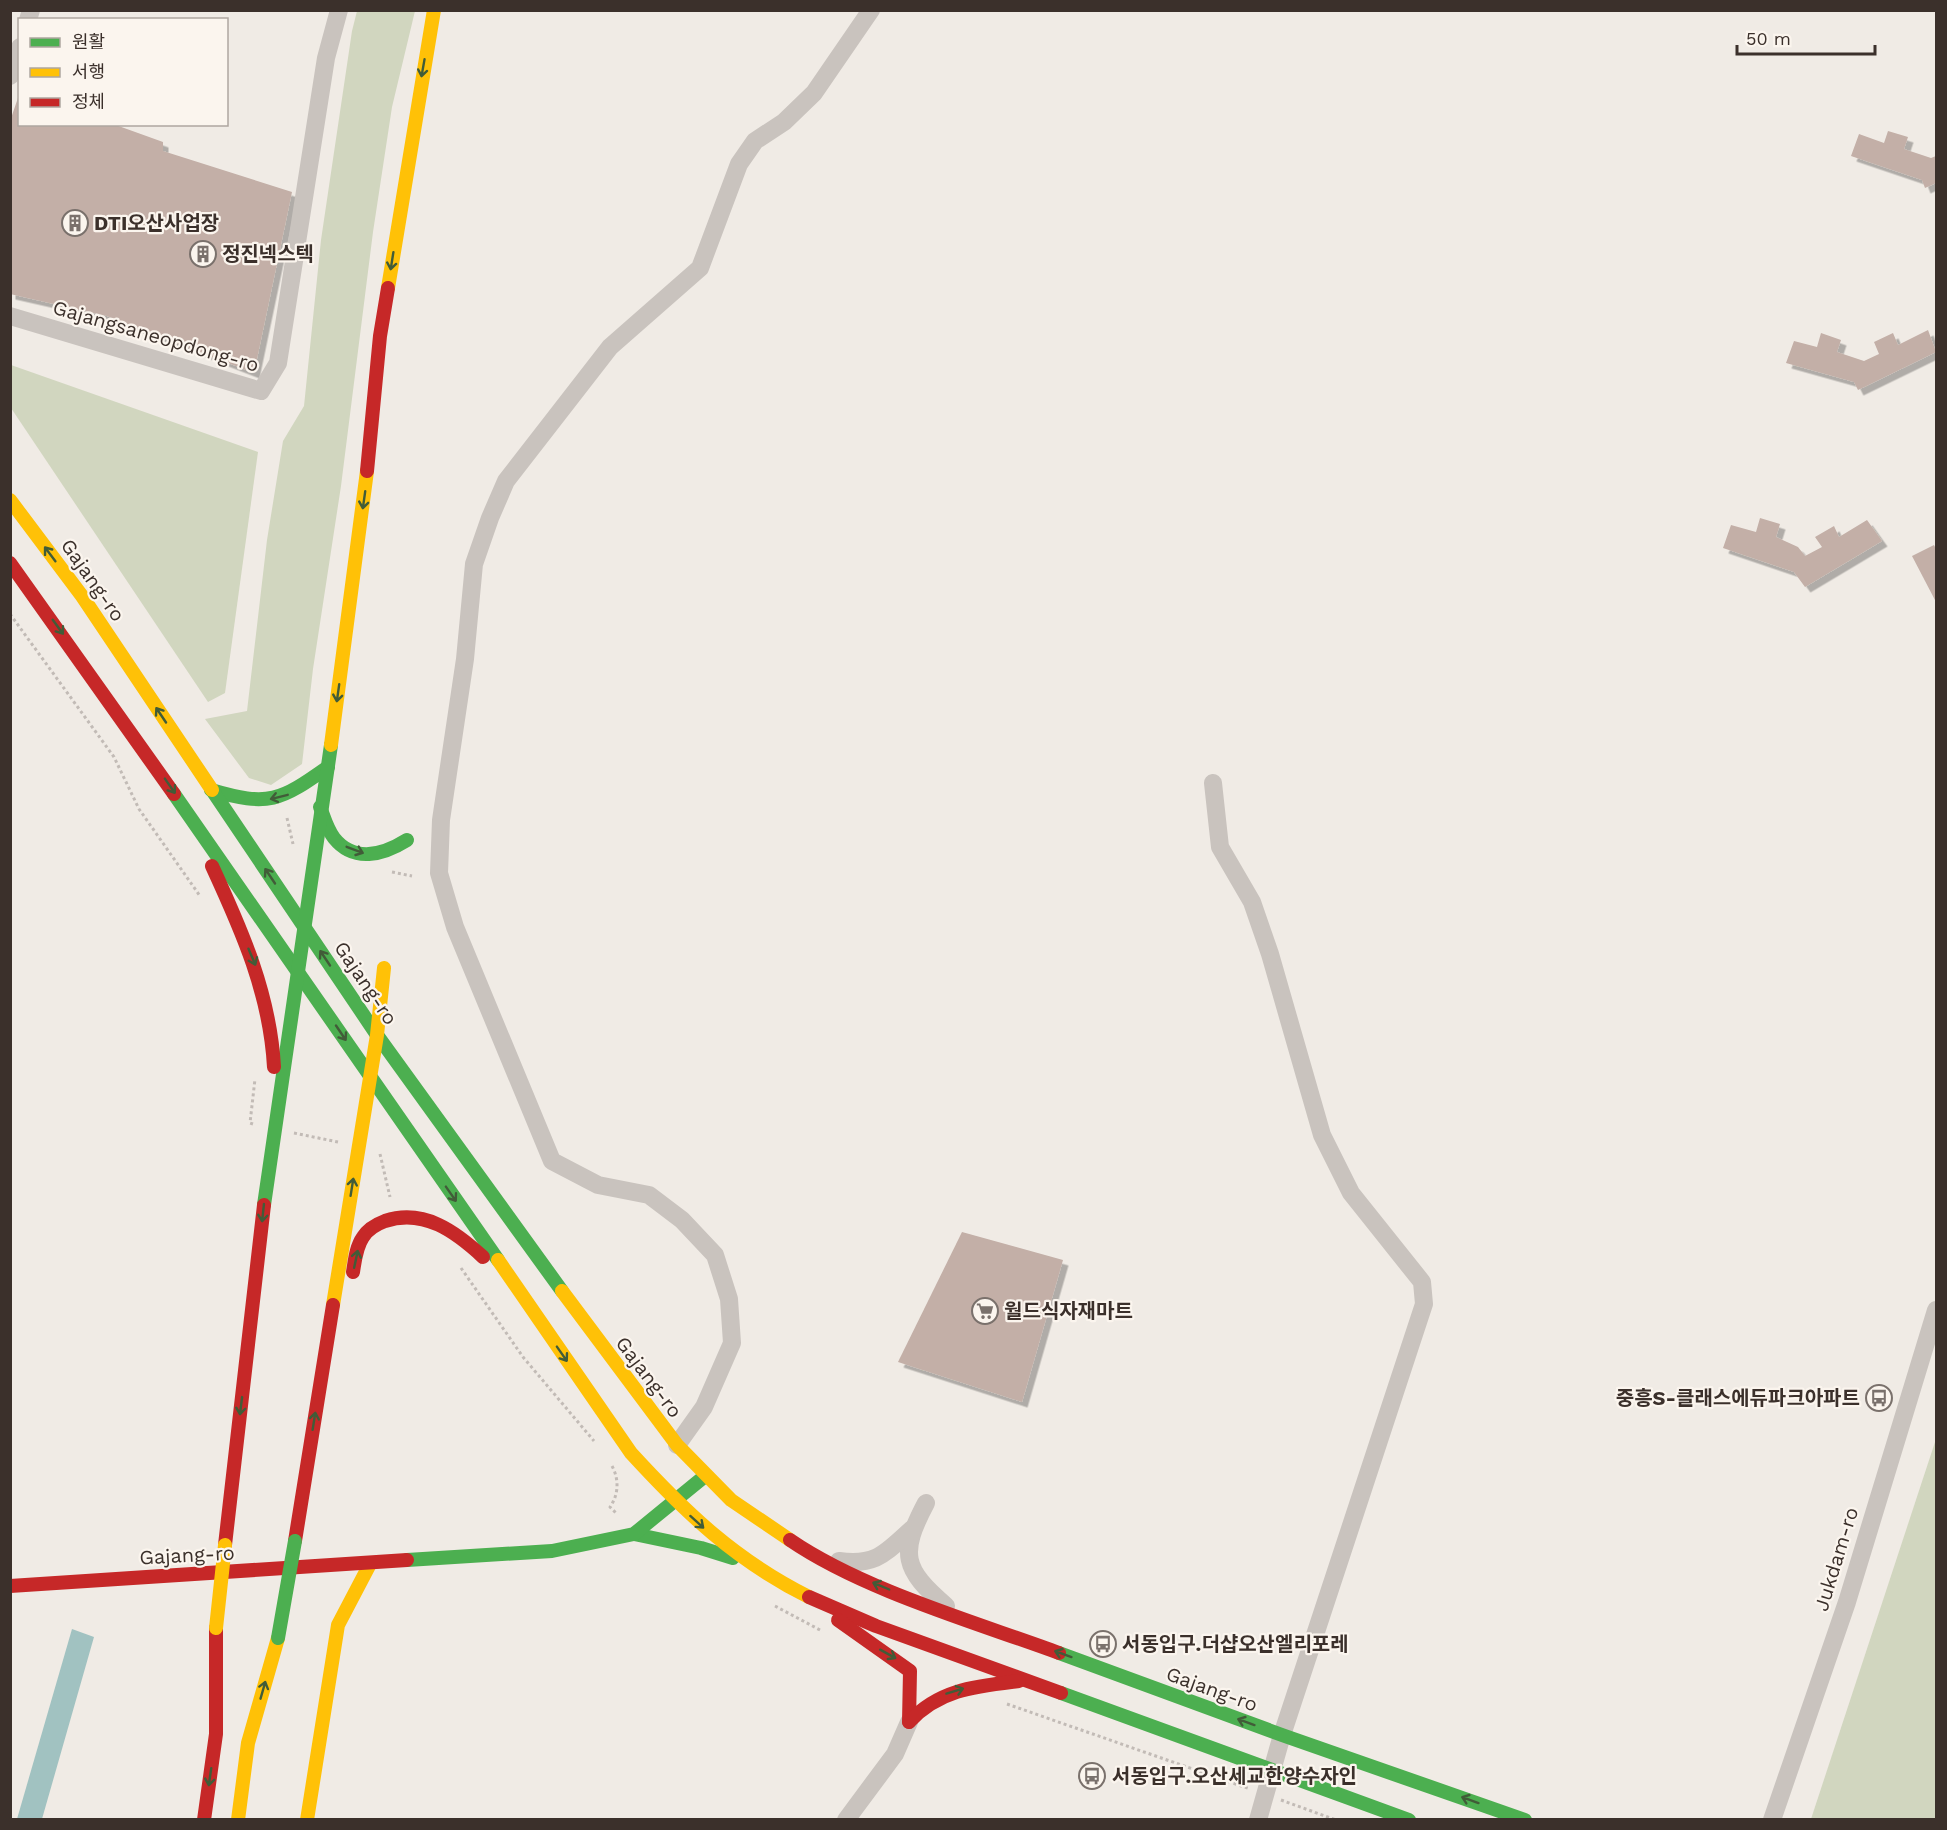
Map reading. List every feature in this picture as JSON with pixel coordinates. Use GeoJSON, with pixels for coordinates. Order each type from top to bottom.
{"type":"FeatureCollection","features":[{"type":"Feature","properties":{"kind":"main road"},"geometry":{"type":"LineString","coordinates":[[204,1820],[216,1734],[216,1628],[266,1189],[320,807],[328,767],[371,442],[380,336],[434,10]]}},
{"type":"Feature","properties":{"kind":"main road","name":"Gajang-ro"},"geometry":{"type":"LineString","coordinates":[[10,501],[82,596],[303,925],[358,987],[377,1035],[564,1295],[676,1445],[731,1500],[806,1551],[882,1587],[1282,1735],[1525,1820]]}},
{"type":"Feature","properties":{"kind":"main road"},"geometry":{"type":"LineString","coordinates":[[10,563],[309,984],[631,1453],[676,1502],[748,1563],[806,1597],[869,1644],[900,1661],[910,1671],[909,1722]]}},
{"type":"Feature","properties":{"kind":"main road"},"geometry":{"type":"LineString","coordinates":[[211,790],[246,801],[282,798],[328,767]]}},
{"type":"Feature","properties":{"kind":"main road"},"geometry":{"type":"LineString","coordinates":[[320,807],[334,838],[351,851],[377,856],[391,851],[407,840]]}},
{"type":"Feature","properties":{"kind":"main road"},"geometry":{"type":"LineString","coordinates":[[185,808],[257,969],[268,1009],[274,1054],[274,1128]]}},
{"type":"Feature","properties":{"kind":"main road"},"geometry":{"type":"LineString","coordinates":[[238,1820],[249,1743],[278,1638],[295,1541],[377,1035],[384,968],[358,987],[309,984]]}},
{"type":"Feature","properties":{"kind":"main road"},"geometry":{"type":"LineString","coordinates":[[298,1521],[323,1437],[361,1239],[373,1226],[394,1217],[419,1217],[438,1222],[463,1238],[487,1261],[537,1319]]}},
{"type":"Feature","properties":{"kind":"main road","name":"Gajang-ro"},"geometry":{"type":"LineString","coordinates":[[10,1586],[552,1551],[634,1534],[705,1476]]}},
{"type":"Feature","properties":{"kind":"main road"},"geometry":{"type":"LineString","coordinates":[[634,1534],[701,1548],[748,1563]]}},
{"type":"Feature","properties":{"kind":"main road"},"geometry":{"type":"LineString","coordinates":[[308,1820],[338,1625],[370,1564]]}},
{"type":"Feature","properties":{"kind":"main road"},"geometry":{"type":"LineString","coordinates":[[806,1597],[876,1626],[1409,1820]]}},
{"type":"Feature","properties":{"kind":"main road"},"geometry":{"type":"LineString","coordinates":[[909,1722],[921,1706],[953,1691],[1023,1680]]}},
{"type":"Feature","properties":{"kind":"street","name":"Gajangsaneopdong-ro"},"geometry":{"type":"LineString","coordinates":[[10,316],[261,391],[278,363],[326,58],[339,10]]}},
{"type":"Feature","properties":{"kind":"street"},"geometry":{"type":"LineString","coordinates":[[676,1445],[704,1407],[732,1343],[729,1299],[714,1255],[682,1220],[649,1195],[598,1185],[552,1161],[454,927],[439,873],[441,820],[465,659],[474,564],[506,481],[610,346],[700,268],[739,164],[754,141],[784,122],[814,93],[871,10]]}},
{"type":"Feature","properties":{"kind":"street"},"geometry":{"type":"LineString","coordinates":[[10,76],[18,53]]}},
{"type":"Feature","properties":{"kind":"street"},"geometry":{"type":"LineString","coordinates":[[1213,783],[1220,847],[1252,902],[1270,954],[1322,1134],[1351,1193],[1422,1282],[1424,1304],[1282,1735],[1258,1820]]}},
{"type":"Feature","properties":{"kind":"street","name":"Jukdam-ro"},"geometry":{"type":"LineString","coordinates":[[1772,1820],[1847,1602],[1936,1310]]}},
{"type":"Feature","properties":{"kind":"street"},"geometry":{"type":"LineString","coordinates":[[926,1503],[912,1529],[908,1544],[911,1566],[919,1583],[954,1614]]}},
{"type":"Feature","properties":{"kind":"street"},"geometry":{"type":"LineString","coordinates":[[806,1551],[835,1560],[860,1564],[879,1559],[912,1529]]}},
{"type":"Feature","properties":{"kind":"street"},"geometry":{"type":"LineString","coordinates":[[846,1820],[895,1754],[909,1722]]}},
{"type":"Feature","properties":{"kind":"path"},"geometry":{"type":"LineString","coordinates":[[10,614],[114,757],[139,809],[200,896]]}},
{"type":"Feature","properties":{"kind":"path"},"geometry":{"type":"LineString","coordinates":[[282,798],[296,855]]}},
{"type":"Feature","properties":{"kind":"path"},"geometry":{"type":"LineString","coordinates":[[255,1072],[250,1124],[380,1151],[394,1217]]}},
{"type":"Feature","properties":{"kind":"path"},"geometry":{"type":"LineString","coordinates":[[455,1261],[523,1357],[599,1447]]}},
{"type":"Feature","properties":{"kind":"path"},"geometry":{"type":"LineString","coordinates":[[609,1460],[617,1475],[615,1499],[610,1506]]}},
{"type":"Feature","properties":{"kind":"green space"},"geometry":{"type":"Polygon","coordinates":[[[357,11],[415,11],[392,107],[373,232],[341,486],[313,669],[302,764],[271,785],[249,778],[205,719],[247,711],[267,540],[283,441],[304,406],[321,240],[352,31],[357,11]]]}},
{"type":"Feature","properties":{"kind":"green space"},"geometry":{"type":"Polygon","coordinates":[[[11,365],[258,452],[225,693],[208,702],[11,408],[11,365]]]}},
{"type":"Feature","properties":{"kind":"green space"},"geometry":{"type":"Polygon","coordinates":[[[1936,1439],[1936,1819],[1811,1819],[1936,1439]]]}},
{"type":"Feature","properties":{"kind":"water"},"geometry":{"type":"Polygon","coordinates":[[[72,1629],[94,1637],[42,1819],[17,1819],[72,1629]]]}},
{"type":"Feature","properties":{"kind":"building"},"geometry":{"type":"Polygon","coordinates":[[[18,98],[18,126],[119,126],[163,142],[163,151],[292,192],[254,373],[107,316],[10,294],[10,121],[18,98]]]}},
{"type":"Feature","properties":{"kind":"building"},"geometry":{"type":"Polygon","coordinates":[[[1888,131],[1908,137],[1904,149],[1931,158],[1936,156],[1936,183],[1925,188],[1922,180],[1851,156],[1859,134],[1884,143],[1888,131]]]}},
{"type":"Feature","properties":{"kind":"building"},"geometry":{"type":"Polygon","coordinates":[[[1928,330],[1936,352],[1858,390],[1854,382],[1786,363],[1794,341],[1817,347],[1821,333],[1841,340],[1837,352],[1864,361],[1879,354],[1874,342],[1893,333],[1898,345],[1928,330]]]}},
{"type":"Feature","properties":{"kind":"building"},"geometry":{"type":"Polygon","coordinates":[[[1760,518],[1780,524],[1776,537],[1798,547],[1805,556],[1822,547],[1815,537],[1834,526],[1839,537],[1867,520],[1882,541],[1805,587],[1794,572],[1723,548],[1731,525],[1756,532],[1760,518]]]}},
{"type":"Feature","properties":{"kind":"building"},"geometry":{"type":"Polygon","coordinates":[[[1934,545],[1936,549],[1936,602],[1912,556],[1934,545]]]}},
{"type":"Feature","properties":{"kind":"building","name":"월드식자재마트"},"geometry":{"type":"Polygon","coordinates":[[[962,1232],[1063,1260],[1022,1402],[898,1362],[962,1232]]]}},
{"type":"Feature","properties":{"kind":"traffic: fast"},"geometry":{"type":"LineString","coordinates":[[264,1205],[331,745]]}},
{"type":"Feature","properties":{"kind":"traffic: fast"},"geometry":{"type":"LineString","coordinates":[[211,790],[247,798],[273,798],[298,787],[328,767]]}},
{"type":"Feature","properties":{"kind":"traffic: fast"},"geometry":{"type":"LineString","coordinates":[[212,790],[377,1035],[562,1291]]}},
{"type":"Feature","properties":{"kind":"traffic: fast"},"geometry":{"type":"LineString","coordinates":[[174,794],[498,1260]]}},
{"type":"Feature","properties":{"kind":"traffic: fast"},"geometry":{"type":"LineString","coordinates":[[320,807],[334,838],[350,851],[360,854],[379,853],[407,840]]}},
{"type":"Feature","properties":{"kind":"traffic: fast"},"geometry":{"type":"LineString","coordinates":[[407,1560],[552,1551],[634,1534],[705,1476]]}},
{"type":"Feature","properties":{"kind":"traffic: fast"},"geometry":{"type":"LineString","coordinates":[[634,1534],[701,1548],[733,1558]]}},
{"type":"Feature","properties":{"kind":"traffic: fast"},"geometry":{"type":"LineString","coordinates":[[278,1638],[295,1541]]}},
{"type":"Feature","properties":{"kind":"traffic: fast"},"geometry":{"type":"LineString","coordinates":[[1059,1653],[1282,1735],[1525,1820]]}},
{"type":"Feature","properties":{"kind":"traffic: fast"},"geometry":{"type":"LineString","coordinates":[[1061,1693],[1409,1820]]}},
{"type":"Feature","properties":{"kind":"traffic: slow"},"geometry":{"type":"LineString","coordinates":[[388,288],[434,10]]}},
{"type":"Feature","properties":{"kind":"traffic: slow"},"geometry":{"type":"LineString","coordinates":[[331,745],[367,471]]}},
{"type":"Feature","properties":{"kind":"traffic: slow"},"geometry":{"type":"LineString","coordinates":[[10,500],[82,596],[212,790]]}},
{"type":"Feature","properties":{"kind":"traffic: slow"},"geometry":{"type":"LineString","coordinates":[[333,1305],[377,1035],[384,968]]}},
{"type":"Feature","properties":{"kind":"traffic: slow"},"geometry":{"type":"LineString","coordinates":[[498,1260],[631,1453],[713,1534],[782,1583],[809,1597]]}},
{"type":"Feature","properties":{"kind":"traffic: slow"},"geometry":{"type":"LineString","coordinates":[[562,1291],[677,1445],[731,1500],[790,1540]]}},
{"type":"Feature","properties":{"kind":"traffic: slow"},"geometry":{"type":"LineString","coordinates":[[216,1628],[225,1545]]}},
{"type":"Feature","properties":{"kind":"traffic: slow"},"geometry":{"type":"LineString","coordinates":[[307,1820],[338,1625],[370,1564]]}},
{"type":"Feature","properties":{"kind":"traffic: slow"},"geometry":{"type":"LineString","coordinates":[[238,1820],[248,1743],[278,1638]]}},
{"type":"Feature","properties":{"kind":"traffic: jam"},"geometry":{"type":"LineString","coordinates":[[367,471],[380,336],[388,288]]}},
{"type":"Feature","properties":{"kind":"traffic: jam"},"geometry":{"type":"LineString","coordinates":[[10,563],[174,794]]}},
{"type":"Feature","properties":{"kind":"traffic: jam"},"geometry":{"type":"LineString","coordinates":[[212,866],[244,939],[261,988],[274,1067]]}},
{"type":"Feature","properties":{"kind":"traffic: jam"},"geometry":{"type":"LineString","coordinates":[[225,1545],[264,1205]]}},
{"type":"Feature","properties":{"kind":"traffic: jam"},"geometry":{"type":"LineString","coordinates":[[353,1272],[357,1249],[365,1234],[385,1221],[399,1218],[426,1220],[439,1225],[462,1239],[483,1257]]}},
{"type":"Feature","properties":{"kind":"traffic: jam"},"geometry":{"type":"LineString","coordinates":[[295,1541],[333,1305]]}},
{"type":"Feature","properties":{"kind":"traffic: jam"},"geometry":{"type":"LineString","coordinates":[[790,1540],[819,1558],[885,1590],[1059,1653]]}},
{"type":"Feature","properties":{"kind":"traffic: jam"},"geometry":{"type":"LineString","coordinates":[[10,1586],[407,1560]]}},
{"type":"Feature","properties":{"kind":"traffic: jam"},"geometry":{"type":"LineString","coordinates":[[809,1597],[876,1626],[1061,1693]]}},
{"type":"Feature","properties":{"kind":"traffic: jam"},"geometry":{"type":"LineString","coordinates":[[838,1620],[910,1671],[909,1722]]}},
{"type":"Feature","properties":{"kind":"traffic: jam"},"geometry":{"type":"LineString","coordinates":[[204,1820],[216,1734],[216,1628]]}},
{"type":"Feature","properties":{"kind":"traffic: jam"},"geometry":{"type":"LineString","coordinates":[[909,1722],[933,1702],[946,1696],[974,1687],[1019,1681]]}},
{"type":"Feature","properties":{"kind":"place","name":"DTI오산사업장"},"geometry":{"type":"Point","coordinates":[75,223]}},
{"type":"Feature","properties":{"kind":"place","name":"정진넥스텍"},"geometry":{"type":"Point","coordinates":[203,254]}},
{"type":"Feature","properties":{"kind":"place","name":"월드식자재마트"},"geometry":{"type":"Point","coordinates":[985,1311]}},
{"type":"Feature","properties":{"kind":"place","name":"중흥S-클래스에듀파크아파트"},"geometry":{"type":"Point","coordinates":[1879,1398]}},
{"type":"Feature","properties":{"kind":"place","name":"서동입구.더샵오산엘리포레"},"geometry":{"type":"Point","coordinates":[1103,1644]}},
{"type":"Feature","properties":{"kind":"place","name":"서동입구.오산세교한양수자인"},"geometry":{"type":"Point","coordinates":[1092,1776]}}]}
